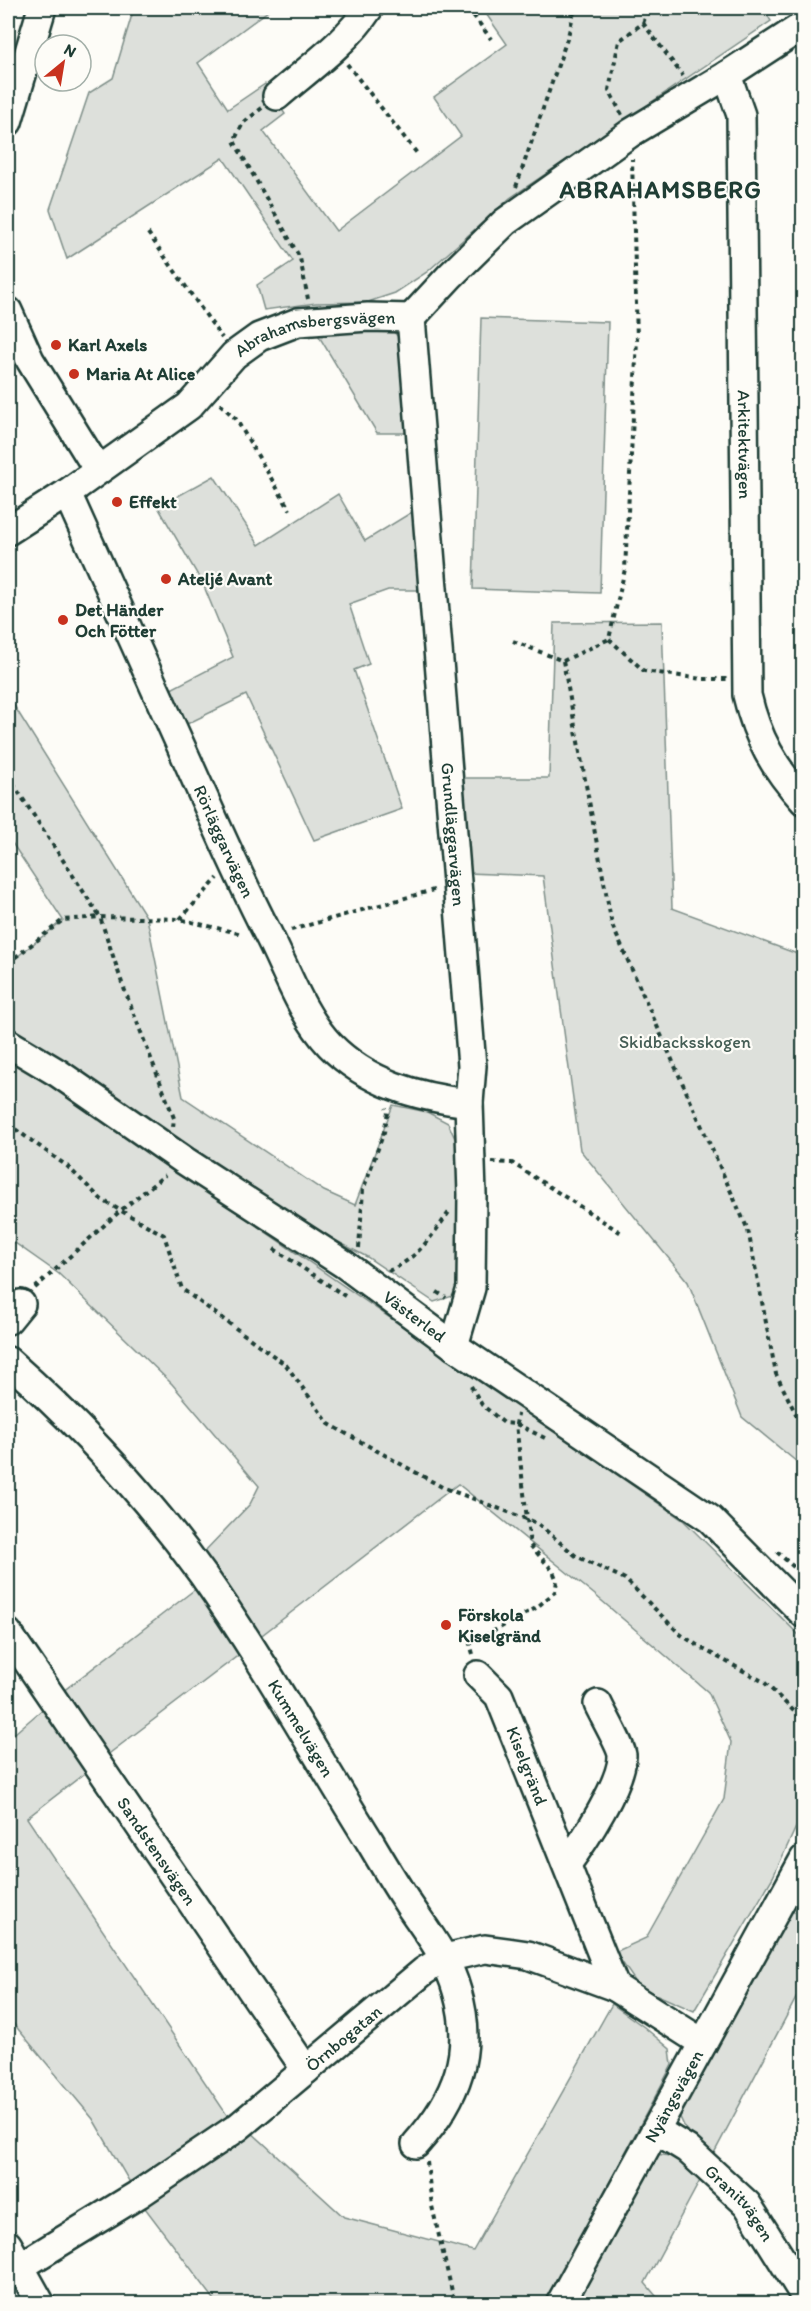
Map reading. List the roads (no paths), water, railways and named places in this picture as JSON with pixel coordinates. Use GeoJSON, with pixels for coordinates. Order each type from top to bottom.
{"type":"FeatureCollection","features":[{"type":"Feature","properties":{"kind":"street"},"geometry":{"type":"LineString","coordinates":[[8,122],[42,8]]}},
{"type":"Feature","properties":{"kind":"street"},"geometry":{"type":"LineString","coordinates":[[277,96],[334,46],[362,19],[369,8]]}},
{"type":"Feature","properties":{"kind":"street","name":"Abrahamsbergsvägen"},"geometry":{"type":"LineString","coordinates":[[8,531],[67,493],[189,406],[234,355],[259,336],[298,322],[369,317],[411,318],[505,222],[632,132],[804,25]]}},
{"type":"Feature","properties":{"kind":"street","name":"Arkitektvägen"},"geometry":{"type":"LineString","coordinates":[[727,75],[741,115],[745,678],[750,710],[767,753],[786,781],[804,801]]}},
{"type":"Feature","properties":{"kind":"street"},"geometry":{"type":"LineString","coordinates":[[8,311],[30,360],[98,470]]}},
{"type":"Feature","properties":{"kind":"street","name":"Grundläggarvägen"},"geometry":{"type":"LineString","coordinates":[[411,318],[472,1066],[469,1104],[471,1288],[454,1346]]}},
{"type":"Feature","properties":{"kind":"street","name":"Rörläggarvägen"},"geometry":{"type":"LineString","coordinates":[[67,493],[232,862],[308,1016],[330,1044],[356,1066],[398,1089],[432,1099],[469,1104]]}},
{"type":"Feature","properties":{"kind":"street","name":"Västerled"},"geometry":{"type":"LineString","coordinates":[[8,1043],[58,1073],[344,1264],[454,1346],[710,1519],[804,1614]]}},
{"type":"Feature","properties":{"kind":"street","name":"Kummelvägen"},"geometry":{"type":"LineString","coordinates":[[8,1361],[45,1394],[128,1482],[202,1574],[252,1650],[408,1903],[445,1958],[458,1992],[464,2030],[461,2070],[450,2100],[437,2121],[417,2144]]}},
{"type":"Feature","properties":{"kind":"street","name":"Sandstensvägen"},"geometry":{"type":"LineString","coordinates":[[8,1633],[306,2070]]}},
{"type":"Feature","properties":{"kind":"street","name":"Kiselgränd"},"geometry":{"type":"LineString","coordinates":[[478,1675],[500,1696],[615,1987]]}},
{"type":"Feature","properties":{"kind":"street"},"geometry":{"type":"LineString","coordinates":[[567,1864],[582,1844],[616,1781],[622,1755],[598,1704]]}},
{"type":"Feature","properties":{"kind":"street","name":"Nyängsvägen"},"geometry":{"type":"LineString","coordinates":[[560,2304],[703,2043],[796,1895],[804,1859]]}},
{"type":"Feature","properties":{"kind":"street","name":"Örnbogatan"},"geometry":{"type":"LineString","coordinates":[[12,2261],[139,2194],[238,2127],[424,1971],[445,1958],[485,1950],[528,1955],[615,1987],[703,2043]]}},
{"type":"Feature","properties":{"kind":"street","name":"Granitvägen"},"geometry":{"type":"LineString","coordinates":[[656,2130],[687,2149],[747,2204],[804,2295]]}},
{"type":"Feature","properties":{"kind":"street"},"geometry":{"type":"LineString","coordinates":[[12,2261],[41,2304]]}},
{"type":"Feature","properties":{"kind":"place","name":"Karl Axels"},"geometry":{"type":"Point","coordinates":[56,345]}},
{"type":"Feature","properties":{"kind":"place","name":"Maria At Alice"},"geometry":{"type":"Point","coordinates":[74,374]}},
{"type":"Feature","properties":{"kind":"place","name":"Effekt"},"geometry":{"type":"Point","coordinates":[117,502]}},
{"type":"Feature","properties":{"kind":"place","name":"Ateljé Avant"},"geometry":{"type":"Point","coordinates":[166,579]}},
{"type":"Feature","properties":{"kind":"place","name":"Det Händer Och Fötter"},"geometry":{"type":"Point","coordinates":[63,620]}},
{"type":"Feature","properties":{"kind":"place","name":"Förskola Kiselgränd"},"geometry":{"type":"Point","coordinates":[446,1625]}},
{"type":"Feature","properties":{"kind":"district","name":"ABRAHAMSBERG"},"geometry":{"type":"Point","coordinates":[661,189]}},
{"type":"Feature","properties":{"kind":"park label","name":"Skidbacksskogen"},"geometry":{"type":"Point","coordinates":[685,1042]}}]}
